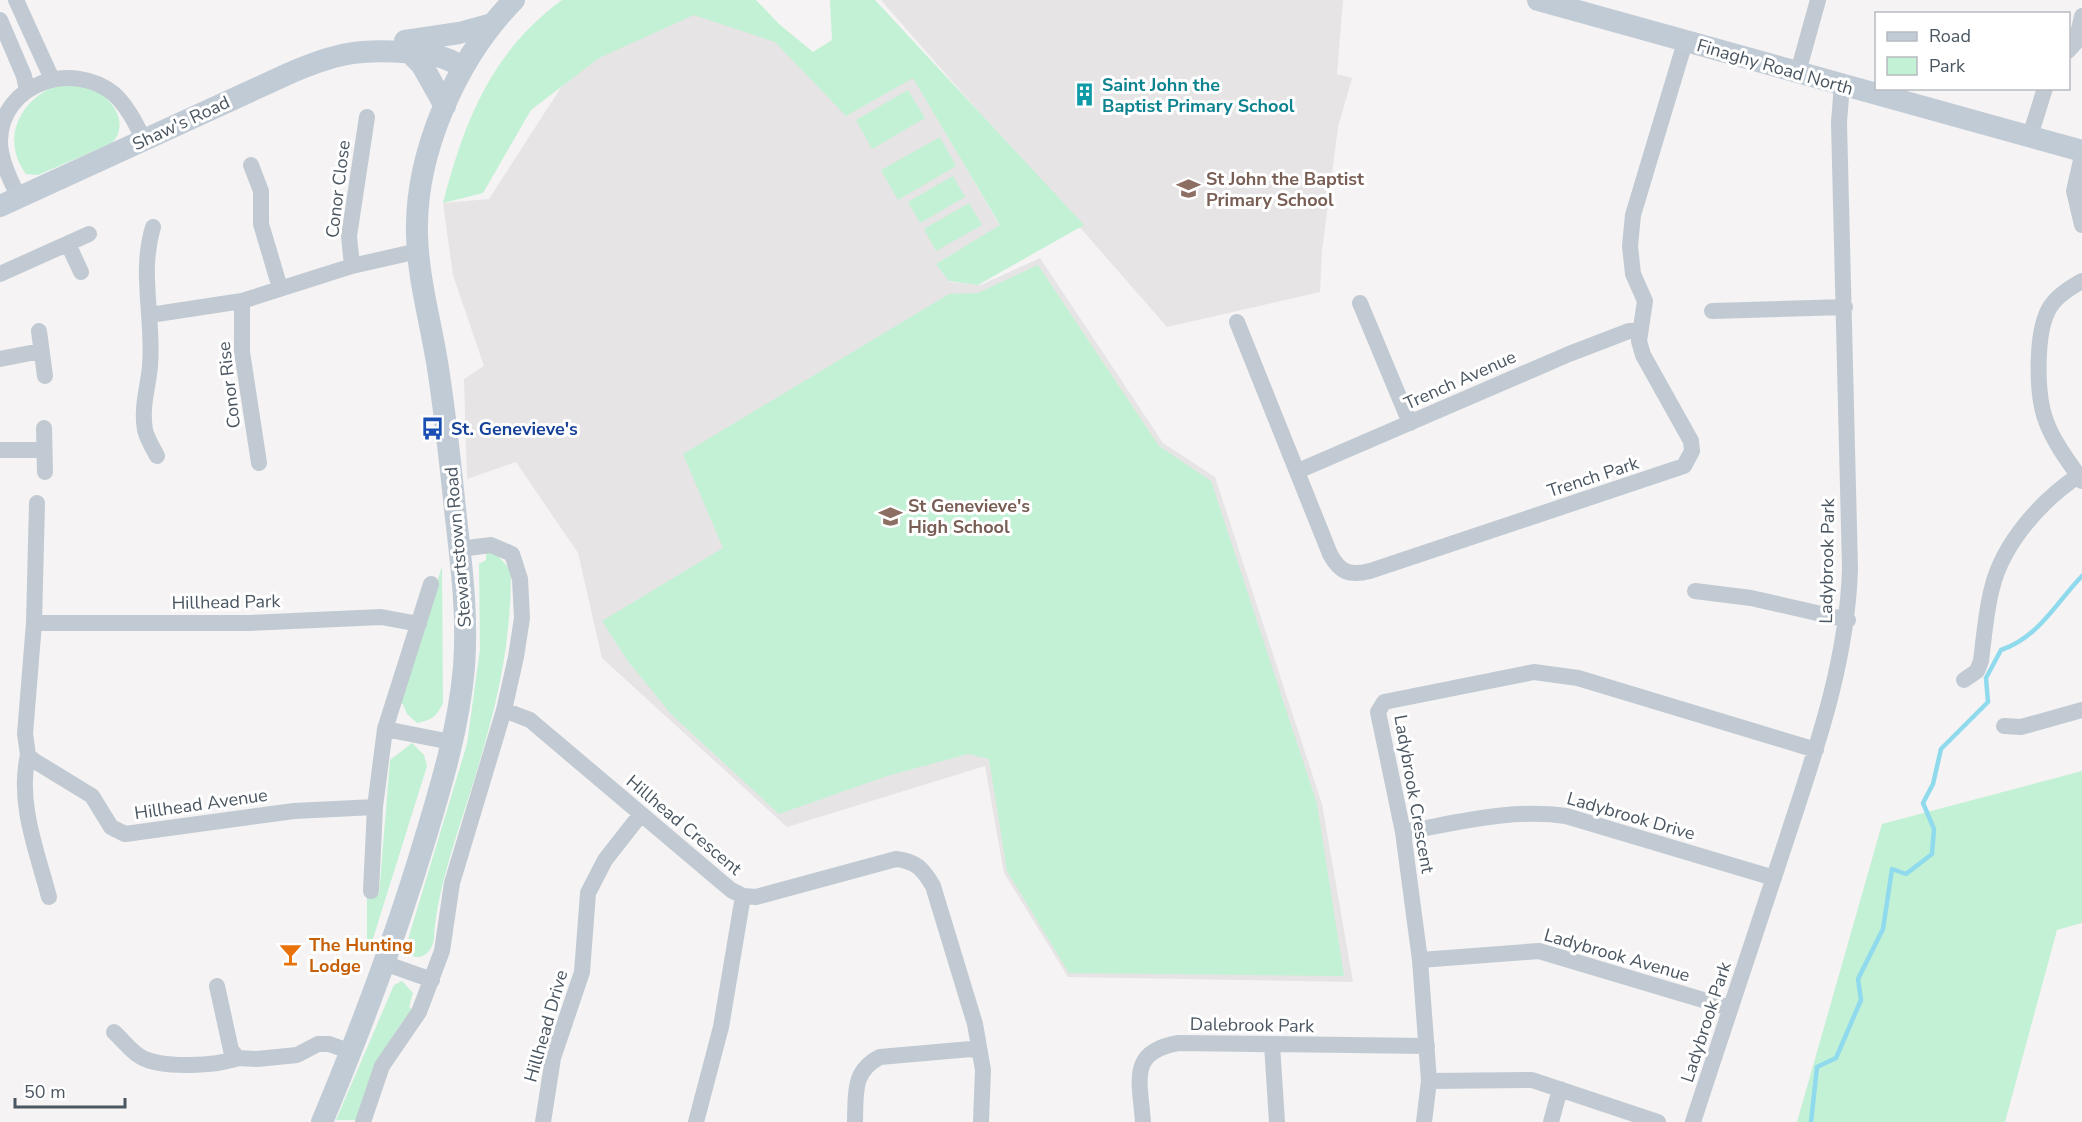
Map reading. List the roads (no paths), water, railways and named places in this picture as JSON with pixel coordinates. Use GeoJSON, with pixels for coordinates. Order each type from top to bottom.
{"type":"FeatureCollection","features":[{"type":"Feature","properties":{"kind":"street"},"geometry":{"type":"LineString","coordinates":[[16,0],[52,79]]}},
{"type":"Feature","properties":{"kind":"street","name":"Stewartstown Road"},"geometry":{"type":"LineString","coordinates":[[322,1122],[352,1052],[384,963],[435,807],[458,713],[465,642],[464,581],[437,361],[423,297],[418,251],[418,211],[425,168],[445,106],[463,67],[492,24],[514,0]]}},
{"type":"Feature","properties":{"kind":"street","name":"Finaghy Road North"},"geometry":{"type":"LineString","coordinates":[[1538,0],[2082,151]]}},
{"type":"Feature","properties":{"kind":"street"},"geometry":{"type":"LineString","coordinates":[[1798,72],[1818,0]]}},
{"type":"Feature","properties":{"kind":"street"},"geometry":{"type":"LineString","coordinates":[[2070,49],[2076,42],[2082,16]]}},
{"type":"Feature","properties":{"kind":"street"},"geometry":{"type":"LineString","coordinates":[[0,20],[24,76],[27,90]]}},
{"type":"Feature","properties":{"kind":"street","name":"Shaw's Road"},"geometry":{"type":"LineString","coordinates":[[9,202],[299,69],[365,50],[459,33],[492,24]]}},
{"type":"Feature","properties":{"kind":"street","name":"Trench Park"},"geometry":{"type":"LineString","coordinates":[[1237,322],[1330,554],[1340,569],[1348,574],[1370,571],[1675,470],[1690,459],[1691,441],[1643,354],[1639,341],[1645,301],[1633,273],[1630,246],[1633,215],[1685,42]]}},
{"type":"Feature","properties":{"kind":"street","name":"Shaw's Road"},"geometry":{"type":"LineString","coordinates":[[365,50],[436,54],[463,67]]}},
{"type":"Feature","properties":{"kind":"street"},"geometry":{"type":"LineString","coordinates":[[409,52],[422,66],[445,106]]}},
{"type":"Feature","properties":{"kind":"street"},"geometry":{"type":"LineString","coordinates":[[9,202],[7,171],[0,142],[4,120],[10,109],[27,90],[52,79],[84,78],[105,88],[122,102],[144,141]]}},
{"type":"Feature","properties":{"kind":"street","name":"Ladybrook Park"},"geometry":{"type":"LineString","coordinates":[[1693,1122],[1816,750],[1843,649],[1848,620],[1850,569],[1839,122],[1842,85]]}},
{"type":"Feature","properties":{"kind":"street"},"geometry":{"type":"LineString","coordinates":[[2030,136],[2045,90]]}},
{"type":"Feature","properties":{"kind":"street","name":"Conor Close"},"geometry":{"type":"LineString","coordinates":[[352,266],[349,236],[367,117]]}},
{"type":"Feature","properties":{"kind":"street"},"geometry":{"type":"LineString","coordinates":[[2082,156],[2074,191],[2082,225]]}},
{"type":"Feature","properties":{"kind":"street"},"geometry":{"type":"LineString","coordinates":[[251,165],[261,191],[261,224],[280,288]]}},
{"type":"Feature","properties":{"kind":"street"},"geometry":{"type":"LineString","coordinates":[[153,227],[145,260],[150,315],[150,366],[143,404],[145,433],[157,456]]}},
{"type":"Feature","properties":{"kind":"street"},"geometry":{"type":"LineString","coordinates":[[0,274],[89,234]]}},
{"type":"Feature","properties":{"kind":"street"},"geometry":{"type":"LineString","coordinates":[[68,244],[81,272]]}},
{"type":"Feature","properties":{"kind":"street"},"geometry":{"type":"LineString","coordinates":[[150,315],[242,301],[352,266],[418,251]]}},
{"type":"Feature","properties":{"kind":"street"},"geometry":{"type":"LineString","coordinates":[[1964,680],[1977,671],[1981,661],[1992,588],[2009,548],[2042,507],[2080,478],[2046,422],[2041,405],[2039,376],[2041,331],[2049,308],[2058,296],[2082,280]]}},
{"type":"Feature","properties":{"kind":"street","name":"Conor Rise"},"geometry":{"type":"LineString","coordinates":[[242,301],[242,352],[259,464]]}},
{"type":"Feature","properties":{"kind":"street"},"geometry":{"type":"LineString","coordinates":[[1360,303],[1410,423]]}},
{"type":"Feature","properties":{"kind":"street"},"geometry":{"type":"LineString","coordinates":[[1712,311],[1845,307]]}},
{"type":"Feature","properties":{"kind":"street"},"geometry":{"type":"LineString","coordinates":[[39,331],[45,376]]}},
{"type":"Feature","properties":{"kind":"street","name":"Trench Avenue"},"geometry":{"type":"LineString","coordinates":[[1298,471],[1569,354],[1629,331],[1640,331]]}},
{"type":"Feature","properties":{"kind":"street"},"geometry":{"type":"LineString","coordinates":[[0,358],[42,351]]}},
{"type":"Feature","properties":{"kind":"street"},"geometry":{"type":"LineString","coordinates":[[44,429],[45,472]]}},
{"type":"Feature","properties":{"kind":"street"},"geometry":{"type":"LineString","coordinates":[[0,450],[44,450]]}},
{"type":"Feature","properties":{"kind":"street"},"geometry":{"type":"LineString","coordinates":[[37,503],[34,623],[25,734],[28,755],[24,771],[26,807],[49,897]]}},
{"type":"Feature","properties":{"kind":"street"},"geometry":{"type":"LineString","coordinates":[[363,1122],[382,1066],[419,1012],[442,951],[452,883],[504,710],[522,618],[518,565],[512,554],[492,545],[460,549]]}},
{"type":"Feature","properties":{"kind":"street"},"geometry":{"type":"LineString","coordinates":[[371,891],[375,807],[386,729],[431,584]]}},
{"type":"Feature","properties":{"kind":"street"},"geometry":{"type":"LineString","coordinates":[[1695,591],[1750,598],[1848,620]]}},
{"type":"Feature","properties":{"kind":"street","name":"Hillhead Park"},"geometry":{"type":"LineString","coordinates":[[34,623],[250,622],[381,617],[419,624]]}},
{"type":"Feature","properties":{"kind":"street","name":"Ladybrook Crescent"},"geometry":{"type":"LineString","coordinates":[[1424,1122],[1429,1081],[1420,960],[1403,832],[1378,712],[1384,702],[1534,672],[1578,678],[1816,750]]}},
{"type":"Feature","properties":{"kind":"street","name":"Hillhead Crescent"},"geometry":{"type":"LineString","coordinates":[[504,710],[530,720],[731,890],[743,896],[721,1027],[696,1122]]}},
{"type":"Feature","properties":{"kind":"street"},"geometry":{"type":"LineString","coordinates":[[2004,726],[2021,727],[2082,710]]}},
{"type":"Feature","properties":{"kind":"street"},"geometry":{"type":"LineString","coordinates":[[386,729],[451,742]]}},
{"type":"Feature","properties":{"kind":"street","name":"Hillhead Avenue"},"geometry":{"type":"LineString","coordinates":[[28,755],[39,765],[92,796],[111,827],[125,834],[294,811],[375,807]]}},
{"type":"Feature","properties":{"kind":"street","name":"Ladybrook Drive"},"geometry":{"type":"LineString","coordinates":[[1403,832],[1516,813],[1543,812],[1566,816],[1774,878]]}},
{"type":"Feature","properties":{"kind":"street","name":"Hillhead Drive"},"geometry":{"type":"LineString","coordinates":[[543,1122],[553,1058],[577,993],[582,972],[588,893],[605,860],[641,814]]}},
{"type":"Feature","properties":{"kind":"street"},"geometry":{"type":"LineString","coordinates":[[743,896],[756,897],[896,859],[910,860],[924,869],[933,886],[968,994],[983,1070],[981,1122]]}},
{"type":"Feature","properties":{"kind":"street","name":"Ladybrook Avenue"},"geometry":{"type":"LineString","coordinates":[[1420,960],[1539,951],[1730,1008]]}},
{"type":"Feature","properties":{"kind":"street"},"geometry":{"type":"LineString","coordinates":[[384,963],[432,980]]}},
{"type":"Feature","properties":{"kind":"street"},"geometry":{"type":"LineString","coordinates":[[217,986],[231,1050],[238,1058]]}},
{"type":"Feature","properties":{"kind":"street"},"geometry":{"type":"LineString","coordinates":[[114,1032],[128,1048],[150,1061],[190,1065],[227,1062],[238,1058],[257,1059],[297,1055],[318,1044],[329,1044],[352,1052]]}},
{"type":"Feature","properties":{"kind":"street","name":"Dalebrook Park"},"geometry":{"type":"LineString","coordinates":[[1143,1122],[1140,1077],[1144,1060],[1158,1046],[1179,1043],[1427,1046]]}},
{"type":"Feature","properties":{"kind":"street"},"geometry":{"type":"LineString","coordinates":[[1272,1045],[1277,1122]]}},
{"type":"Feature","properties":{"kind":"street"},"geometry":{"type":"LineString","coordinates":[[855,1122],[860,1071],[867,1064],[880,1058],[971,1049],[980,1052]]}},
{"type":"Feature","properties":{"kind":"street"},"geometry":{"type":"LineString","coordinates":[[1429,1081],[1532,1080],[1658,1122]]}},
{"type":"Feature","properties":{"kind":"street"},"geometry":{"type":"LineString","coordinates":[[1551,1122],[1560,1089]]}},
{"type":"Feature","properties":{"kind":"waterway"},"geometry":{"type":"LineString","coordinates":[[1811,1122],[1817,1067],[1836,1058],[1861,1000],[1858,979],[1883,929],[1892,869],[1906,874],[1932,854],[1934,829],[1923,803],[1933,784],[1941,749],[1988,702],[1986,678],[2001,650],[2026,637],[2046,619],[2082,576]]}},
{"type":"Feature","properties":{"kind":"place","name":"Saint John the Baptist Primary School"},"geometry":{"type":"Point","coordinates":[1084,95]}},
{"type":"Feature","properties":{"kind":"place","name":"St John the Baptist Primary School"},"geometry":{"type":"Point","coordinates":[1188,189]}},
{"type":"Feature","properties":{"kind":"place","name":"St. Genevieve's"},"geometry":{"type":"Point","coordinates":[433,429]}},
{"type":"Feature","properties":{"kind":"place","name":"St Genevieve's High School"},"geometry":{"type":"Point","coordinates":[890,516]}},
{"type":"Feature","properties":{"kind":"place","name":"The Hunting Lodge"},"geometry":{"type":"Point","coordinates":[291,955]}}]}
